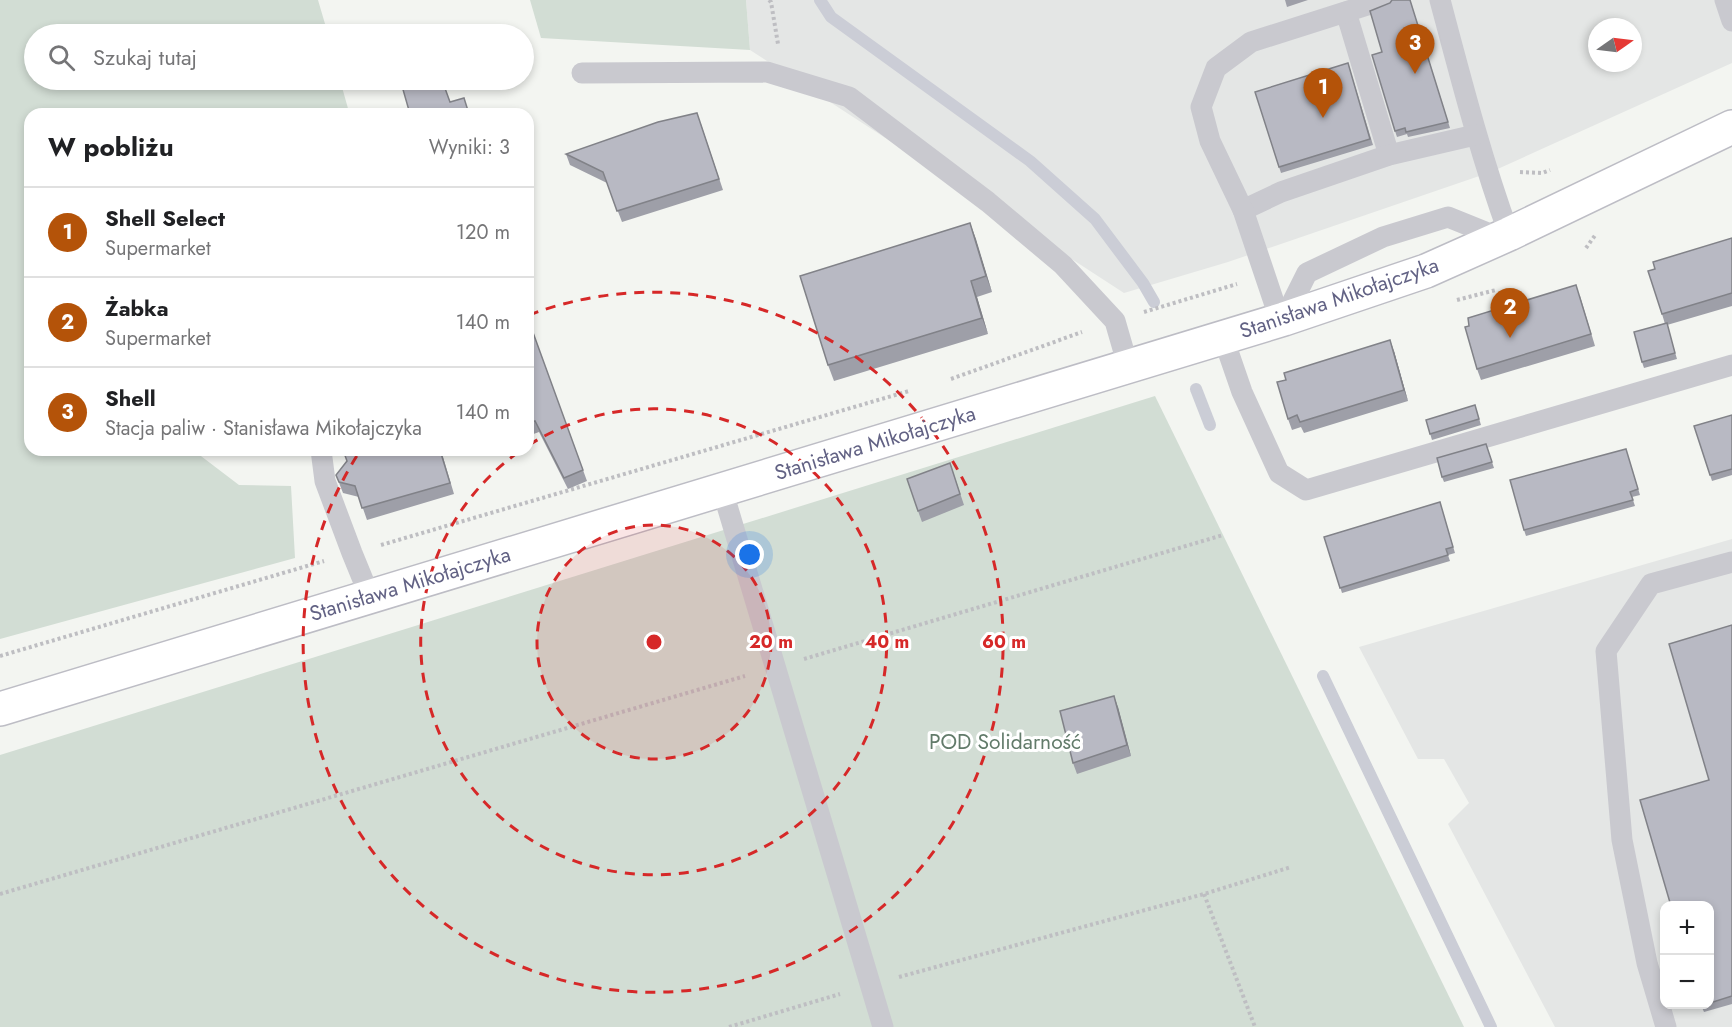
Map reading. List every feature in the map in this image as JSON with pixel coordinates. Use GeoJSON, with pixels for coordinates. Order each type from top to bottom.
{"type":"FeatureCollection","features":[{"type":"Feature","properties":{"kind":"street","name":"Stanisława Mikołajczyka"},"geometry":{"type":"LineString","coordinates":[[0,709],[1282,319],[1426,271],[1732,127]]}},
{"type":"Feature","properties":{"kind":"lane"},"geometry":{"type":"LineString","coordinates":[[1282,319],[1243,210],[1210,141],[1201,107],[1216,68],[1251,42],[1383,0]]}},
{"type":"Feature","properties":{"kind":"lane"},"geometry":{"type":"LineString","coordinates":[[1440,0],[1504,236]]}},
{"type":"Feature","properties":{"kind":"lane"},"geometry":{"type":"LineString","coordinates":[[1725,0],[1732,21]]}},
{"type":"Feature","properties":{"kind":"lane"},"geometry":{"type":"LineString","coordinates":[[1346,12],[1389,155]]}},
{"type":"Feature","properties":{"kind":"lane"},"geometry":{"type":"LineString","coordinates":[[582,73],[767,72],[849,97],[988,202],[1063,265],[1115,321],[1128,366]]}},
{"type":"Feature","properties":{"kind":"lane"},"geometry":{"type":"LineString","coordinates":[[1243,210],[1281,192],[1389,155],[1475,135]]}},
{"type":"Feature","properties":{"kind":"lane"},"geometry":{"type":"LineString","coordinates":[[1282,319],[1307,273],[1383,237],[1448,217],[1504,236]]}},
{"type":"Feature","properties":{"kind":"lane"},"geometry":{"type":"LineString","coordinates":[[1223,337],[1242,392],[1279,473],[1306,490],[1732,365]]}},
{"type":"Feature","properties":{"kind":"lane"},"geometry":{"type":"LineString","coordinates":[[322,456],[325,480],[370,597]]}},
{"type":"Feature","properties":{"kind":"lane"},"geometry":{"type":"LineString","coordinates":[[722,489],[883,1027]]}},
{"type":"Feature","properties":{"kind":"lane"},"geometry":{"type":"LineString","coordinates":[[1666,1027],[1647,963],[1622,840],[1606,651],[1652,584],[1732,562]]}},
{"type":"Feature","properties":{"kind":"path"},"geometry":{"type":"LineString","coordinates":[[769,0],[783,77]]}},
{"type":"Feature","properties":{"kind":"path"},"geometry":{"type":"LineString","coordinates":[[1490,181],[1522,171],[1542,173],[1552,170]]}},
{"type":"Feature","properties":{"kind":"path"},"geometry":{"type":"LineString","coordinates":[[944,381],[1115,321],[1266,276]]}},
{"type":"Feature","properties":{"kind":"path"},"geometry":{"type":"LineString","coordinates":[[0,656],[909,391]]}},
{"type":"Feature","properties":{"kind":"path"},"geometry":{"type":"LineString","coordinates":[[0,894],[1222,535]]}},
{"type":"Feature","properties":{"kind":"path"},"geometry":{"type":"LineString","coordinates":[[729,1027],[870,985],[1204,894],[1291,867]]}},
{"type":"Feature","properties":{"kind":"path"},"geometry":{"type":"LineString","coordinates":[[1204,894],[1255,1027]]}},
{"type":"Feature","properties":{"kind":"shaded area"},"geometry":{"type":"Polygon","coordinates":[[[746,0],[1732,0],[1732,63],[1491,172],[1228,262],[1124,293],[750,50],[746,0]]]}},
{"type":"Feature","properties":{"kind":"shaded area"},"geometry":{"type":"Polygon","coordinates":[[[1732,539],[1732,1027],[1555,1027],[1448,824],[1469,803],[1444,759],[1418,759],[1359,647],[1732,539]]]}},
{"type":"Feature","properties":{"kind":"green space"},"geometry":{"type":"Polygon","coordinates":[[[0,0],[318,0],[325,24],[24,24],[24,90],[343,90],[348,108],[24,108],[24,456],[201,456],[239,485],[291,486],[295,558],[0,639],[0,0]]]}},
{"type":"Feature","properties":{"kind":"green space"},"geometry":{"type":"Polygon","coordinates":[[[530,0],[746,0],[750,50],[541,38],[530,0]]]}},
{"type":"Feature","properties":{"kind":"green space","name":"POD Solidarność"},"geometry":{"type":"Polygon","coordinates":[[[1155,396],[1464,1027],[0,1027],[0,755],[1155,396]]]}},
{"type":"Feature","properties":{"kind":"building"},"geometry":{"type":"Polygon","coordinates":[[[1392,0],[1410,0],[1448,122],[1406,132],[1405,128],[1395,131],[1372,55],[1382,52],[1370,11],[1392,0]]]}},
{"type":"Feature","properties":{"kind":"building"},"geometry":{"type":"Polygon","coordinates":[[[1348,63],[1370,139],[1279,167],[1255,92],[1348,63]]]}},
{"type":"Feature","properties":{"kind":"building"},"geometry":{"type":"Polygon","coordinates":[[[403,90],[446,90],[450,102],[464,98],[467,108],[408,108],[403,90]]]}},
{"type":"Feature","properties":{"kind":"building"},"geometry":{"type":"Polygon","coordinates":[[[697,113],[719,179],[617,211],[603,172],[566,154],[658,122],[697,113]]]}},
{"type":"Feature","properties":{"kind":"building"},"geometry":{"type":"Polygon","coordinates":[[[970,223],[986,276],[971,281],[982,318],[828,365],[800,276],[970,223]]]}},
{"type":"Feature","properties":{"kind":"building"},"geometry":{"type":"Polygon","coordinates":[[[1732,238],[1732,293],[1662,314],[1648,271],[1655,269],[1653,262],[1732,238]]]}},
{"type":"Feature","properties":{"kind":"building"},"geometry":{"type":"Polygon","coordinates":[[[1576,285],[1591,334],[1477,369],[1465,327],[1469,326],[1468,318],[1576,285]]]}},
{"type":"Feature","properties":{"kind":"building"},"geometry":{"type":"Polygon","coordinates":[[[1667,323],[1675,353],[1642,362],[1634,332],[1667,323]]]}},
{"type":"Feature","properties":{"kind":"building"},"geometry":{"type":"Polygon","coordinates":[[[534,335],[583,470],[564,478],[535,421],[534,335]]]}},
{"type":"Feature","properties":{"kind":"building"},"geometry":{"type":"Polygon","coordinates":[[[1390,340],[1404,390],[1300,422],[1297,415],[1288,419],[1277,382],[1286,380],[1284,373],[1390,340]]]}},
{"type":"Feature","properties":{"kind":"building"},"geometry":{"type":"Polygon","coordinates":[[[1475,405],[1479,419],[1430,434],[1426,420],[1475,405]]]}},
{"type":"Feature","properties":{"kind":"building"},"geometry":{"type":"Polygon","coordinates":[[[1732,415],[1732,469],[1710,475],[1694,426],[1732,415]]]}},
{"type":"Feature","properties":{"kind":"building"},"geometry":{"type":"Polygon","coordinates":[[[1486,444],[1492,462],[1442,477],[1437,458],[1486,444]]]}},
{"type":"Feature","properties":{"kind":"building"},"geometry":{"type":"Polygon","coordinates":[[[1626,449],[1638,489],[1630,492],[1633,500],[1524,530],[1510,480],[1626,449]]]}},
{"type":"Feature","properties":{"kind":"building"},"geometry":{"type":"Polygon","coordinates":[[[345,456],[442,456],[450,483],[362,508],[355,486],[339,482],[336,475],[347,461],[345,456]]]}},
{"type":"Feature","properties":{"kind":"building"},"geometry":{"type":"Polygon","coordinates":[[[950,463],[960,494],[918,511],[907,479],[950,463]]]}},
{"type":"Feature","properties":{"kind":"building"},"geometry":{"type":"Polygon","coordinates":[[[1440,502],[1453,547],[1446,549],[1448,555],[1340,588],[1324,537],[1440,502]]]}},
{"type":"Feature","properties":{"kind":"building"},"geometry":{"type":"Polygon","coordinates":[[[1732,625],[1732,996],[1714,1002],[1714,901],[1670,901],[1640,800],[1709,780],[1669,644],[1732,625]]]}},
{"type":"Feature","properties":{"kind":"building"},"geometry":{"type":"Polygon","coordinates":[[[1114,696],[1127,745],[1073,763],[1060,711],[1114,696]]]}},
{"type":"Feature","properties":{"kind":"waterway"},"geometry":{"type":"LineString","coordinates":[[820,0],[831,17],[1030,161],[1095,219],[1143,283],[1154,302]]}},
{"type":"Feature","properties":{"kind":"waterway"},"geometry":{"type":"LineString","coordinates":[[1196,389],[1210,425]]}},
{"type":"Feature","properties":{"kind":"waterway"},"geometry":{"type":"LineString","coordinates":[[1323,676],[1491,1027]]}},
{"type":"Feature","properties":{"kind":"place","name":"Shell"},"geometry":{"type":"Point","coordinates":[1415,74]}},
{"type":"Feature","properties":{"kind":"place","name":"Shell Select"},"geometry":{"type":"Point","coordinates":[1323,118]}},
{"type":"Feature","properties":{"kind":"place","name":"Żabka"},"geometry":{"type":"Point","coordinates":[1510,338]}}]}
